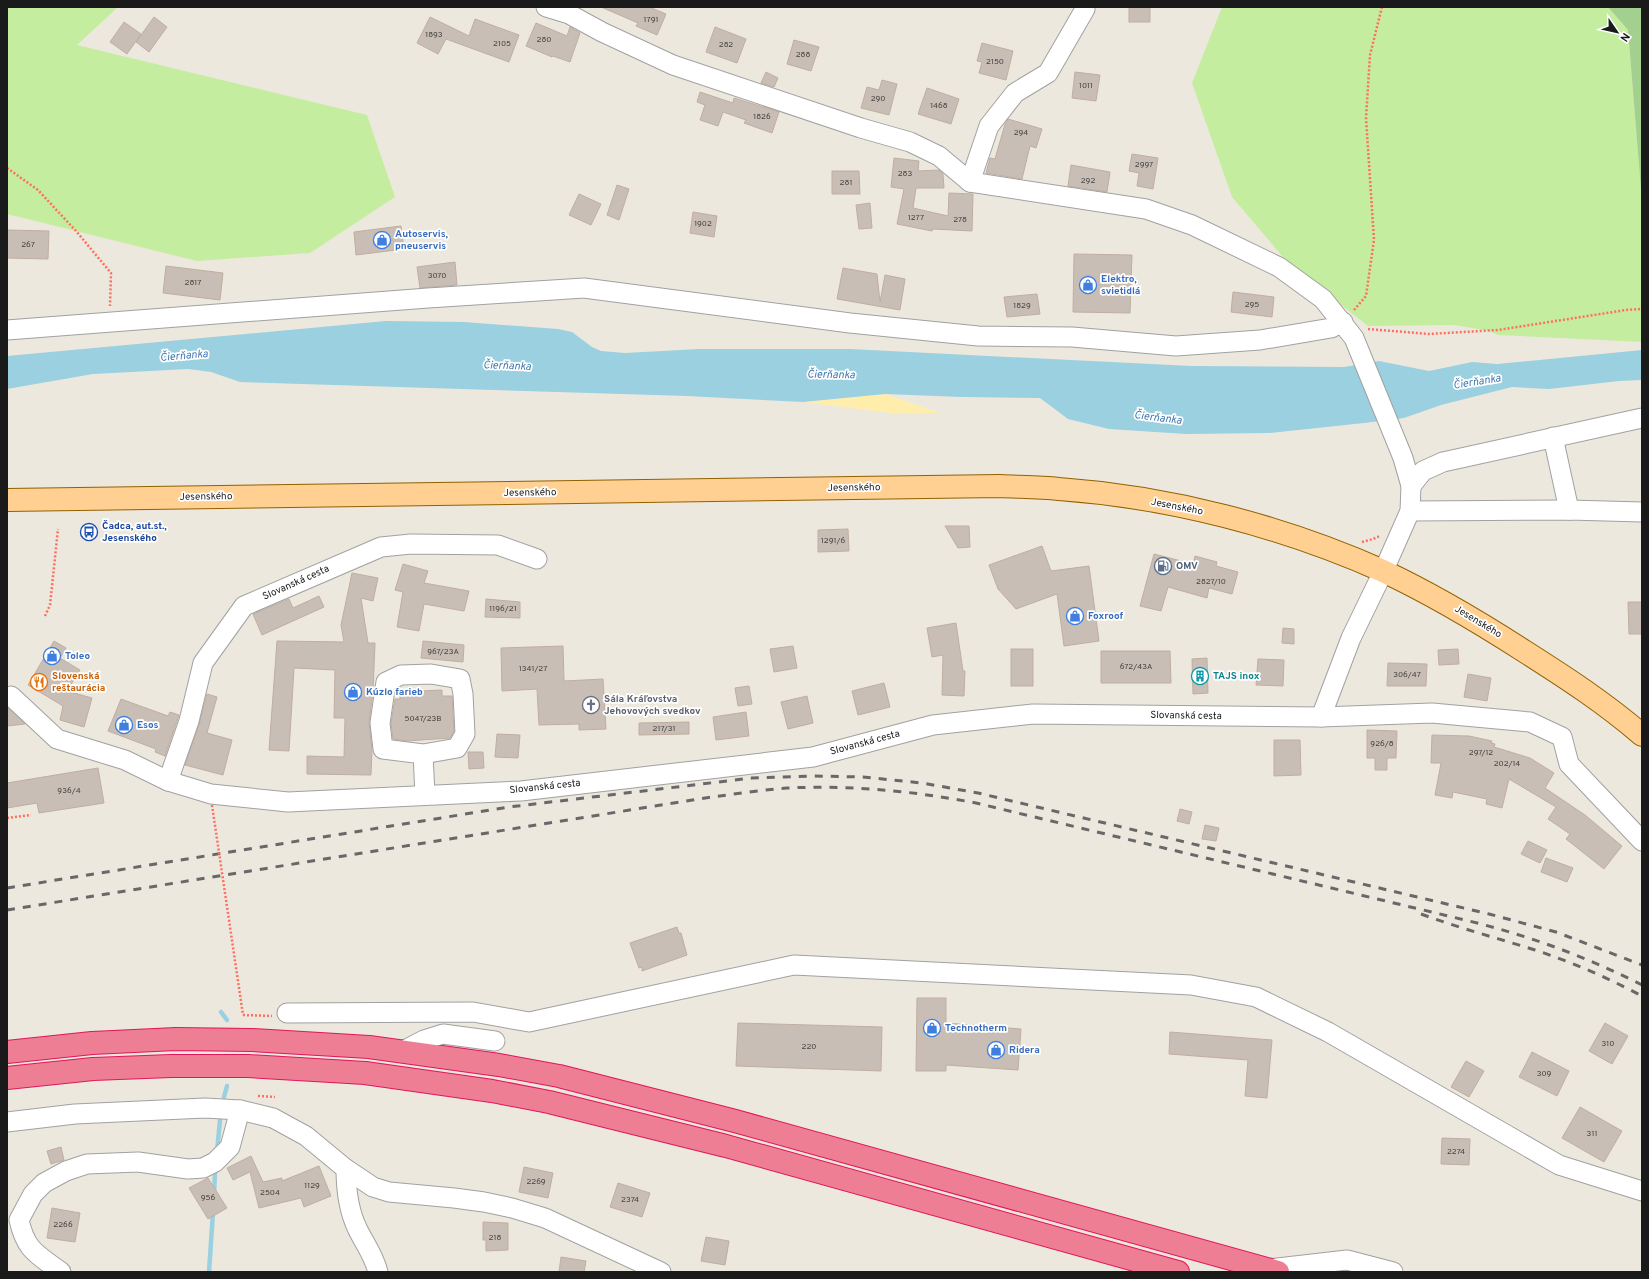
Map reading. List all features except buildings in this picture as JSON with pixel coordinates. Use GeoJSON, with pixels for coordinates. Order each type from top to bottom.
{"type":"FeatureCollection","features":[{"type":"Feature","properties":{"kind":"highway"},"geometry":{"type":"LineString","coordinates":[[7,1052],[92,1043],[176,1040],[306,1042],[403,1051],[499,1065],[544,1073],[742,1123],[1273,1271]]}},
{"type":"Feature","properties":{"kind":"highway"},"geometry":{"type":"LineString","coordinates":[[7,1078],[93,1069],[172,1066],[248,1066],[365,1073],[492,1091],[549,1102],[718,1144],[1178,1272]]}},
{"type":"Feature","properties":{"kind":"main road","name":"Jesenského"},"geometry":{"type":"LineString","coordinates":[[7,500],[1000,486],[1060,489],[1116,496],[1175,505],[1226,517],[1332,550],[1383,572],[1446,604],[1502,637],[1606,705],[1642,735]]}},
{"type":"Feature","properties":{"kind":"street"},"geometry":{"type":"LineString","coordinates":[[546,7],[569,14],[602,32],[673,65],[861,128],[910,142],[939,156],[970,182],[1146,209],[1192,225],[1279,267],[1324,299],[1354,338],[1403,458],[1411,486],[1410,511],[1383,572],[1351,638],[1321,717]]}},
{"type":"Feature","properties":{"kind":"street"},"geometry":{"type":"LineString","coordinates":[[970,182],[989,126],[1015,93],[1048,73],[1085,9]]}},
{"type":"Feature","properties":{"kind":"street"},"geometry":{"type":"LineString","coordinates":[[7,330],[107,321],[584,288],[850,324],[978,336],[1072,337],[1176,346],[1260,340],[1331,328],[1344,324]]}},
{"type":"Feature","properties":{"kind":"street"},"geometry":{"type":"LineString","coordinates":[[1411,486],[1423,471],[1443,462],[1642,418]]}},
{"type":"Feature","properties":{"kind":"street"},"geometry":{"type":"LineString","coordinates":[[1553,437],[1569,510]]}},
{"type":"Feature","properties":{"kind":"street"},"geometry":{"type":"LineString","coordinates":[[1410,511],[1569,510],[1642,512]]}},
{"type":"Feature","properties":{"kind":"street","name":"Slovanská cesta"},"geometry":{"type":"LineString","coordinates":[[168,781],[189,721],[203,663],[244,606],[381,547],[411,544],[498,545],[537,559]]}},
{"type":"Feature","properties":{"kind":"street"},"geometry":{"type":"LineString","coordinates":[[431,674],[460,679],[463,694],[465,734],[457,748],[423,754],[383,750],[380,723],[386,682],[401,675],[431,674]]}},
{"type":"Feature","properties":{"kind":"street","name":"Slovanská cesta"},"geometry":{"type":"LineString","coordinates":[[11,696],[57,739],[125,760],[168,781],[211,794],[288,802],[521,791],[813,757],[933,724],[1033,714],[1321,717],[1432,713],[1447,714],[1530,722],[1562,737],[1568,764],[1642,841]]}},
{"type":"Feature","properties":{"kind":"street"},"geometry":{"type":"LineString","coordinates":[[423,754],[425,795]]}},
{"type":"Feature","properties":{"kind":"street"},"geometry":{"type":"LineString","coordinates":[[283,1015],[473,1012],[529,1022],[794,965],[1191,985],[1256,997],[1328,1032],[1559,1165],[1642,1191]]}},
{"type":"Feature","properties":{"kind":"street"},"geometry":{"type":"LineString","coordinates":[[403,1051],[424,1040],[443,1034],[495,1041]]}},
{"type":"Feature","properties":{"kind":"street"},"geometry":{"type":"LineString","coordinates":[[7,1122],[75,1114],[205,1108],[240,1110],[273,1118],[306,1136],[346,1169],[373,1187],[389,1192],[484,1202],[545,1218],[661,1272]]}},
{"type":"Feature","properties":{"kind":"street"},"geometry":{"type":"LineString","coordinates":[[61,1272],[32,1251],[23,1236],[19,1220],[33,1194],[44,1183],[66,1171],[87,1164],[138,1162],[188,1169],[203,1168],[214,1162],[230,1147],[240,1110]]}},
{"type":"Feature","properties":{"kind":"street"},"geometry":{"type":"LineString","coordinates":[[346,1169],[346,1182],[357,1229],[376,1264],[378,1272]]}},
{"type":"Feature","properties":{"kind":"street"},"geometry":{"type":"LineString","coordinates":[[1273,1271],[1347,1260],[1393,1272]]}},
{"type":"Feature","properties":{"kind":"path"},"geometry":{"type":"LineString","coordinates":[[1344,324],[1366,296],[1374,240],[1366,118],[1370,55],[1382,7]]}},
{"type":"Feature","properties":{"kind":"path"},"geometry":{"type":"LineString","coordinates":[[7,168],[38,190],[76,231],[111,273],[110,301],[107,321]]}},
{"type":"Feature","properties":{"kind":"path"},"geometry":{"type":"LineString","coordinates":[[1344,324],[1429,334],[1490,330],[1642,309]]}},
{"type":"Feature","properties":{"kind":"path"},"geometry":{"type":"LineString","coordinates":[[45,616],[50,605],[58,529]]}},
{"type":"Feature","properties":{"kind":"path"},"geometry":{"type":"LineString","coordinates":[[1357,540],[1362,542],[1373,539],[1383,532]]}},
{"type":"Feature","properties":{"kind":"path"},"geometry":{"type":"LineString","coordinates":[[212,805],[243,1015],[283,1015]]}},
{"type":"Feature","properties":{"kind":"path"},"geometry":{"type":"LineString","coordinates":[[7,818],[31,815]]}},
{"type":"Feature","properties":{"kind":"green space"},"geometry":{"type":"Polygon","coordinates":[[[7,7],[118,7],[77,45],[367,115],[395,197],[310,253],[197,261],[7,214],[7,7]]]}},
{"type":"Feature","properties":{"kind":"green space"},"geometry":{"type":"Polygon","coordinates":[[[1222,7],[1608,7],[1628,30],[1642,202],[1642,342],[1498,335],[1489,331],[1455,325],[1368,326],[1289,264],[1232,197],[1192,83],[1222,7]]]}},
{"type":"Feature","properties":{"kind":"green space"},"geometry":{"type":"Polygon","coordinates":[[[1608,7],[1642,7],[1642,202],[1628,30],[1608,7]]]}},
{"type":"Feature","properties":{"kind":"sand"},"geometry":{"type":"Polygon","coordinates":[[[885,394],[940,413],[891,413],[803,402],[885,394]]]}},
{"type":"Feature","properties":{"kind":"water","name":"Čierňanka"},"geometry":{"type":"Polygon","coordinates":[[[386,321],[464,322],[558,329],[572,332],[592,347],[601,351],[625,353],[699,349],[850,349],[1191,366],[1344,367],[1379,361],[1429,371],[1472,362],[1497,364],[1642,350],[1642,380],[1619,381],[1549,389],[1512,387],[1441,405],[1404,418],[1364,423],[1269,433],[1186,434],[1109,429],[1068,419],[1040,398],[885,394],[803,402],[687,396],[240,382],[211,372],[188,369],[93,374],[7,389],[7,356],[386,321]]]}},
{"type":"Feature","properties":{"kind":"waterway"},"geometry":{"type":"LineString","coordinates":[[221,1012],[227,1020]]}},
{"type":"Feature","properties":{"kind":"waterway"},"geometry":{"type":"LineString","coordinates":[[224,1097],[227,1086]]}},
{"type":"Feature","properties":{"kind":"waterway"},"geometry":{"type":"LineString","coordinates":[[217,1152],[220,1120]]}},
{"type":"Feature","properties":{"kind":"waterway"},"geometry":{"type":"LineString","coordinates":[[214,1195],[215,1172]]}},
{"type":"Feature","properties":{"kind":"waterway"},"geometry":{"type":"LineString","coordinates":[[209,1272],[213,1212]]}},
{"type":"Feature","properties":{"kind":"railway"},"geometry":{"type":"LineString","coordinates":[[7,888],[509,807],[752,778],[813,776],[863,777],[922,783],[978,793],[1489,914],[1556,932],[1642,965]]}},
{"type":"Feature","properties":{"kind":"railway"},"geometry":{"type":"LineString","coordinates":[[7,910],[711,797],[787,788],[858,788],[929,795],[976,803],[1465,920],[1511,932],[1555,947],[1621,974],[1642,985]]}},
{"type":"Feature","properties":{"kind":"railway"},"geometry":{"type":"LineString","coordinates":[[1421,914],[1563,960],[1642,996]]}},
{"type":"Feature","properties":{"kind":"place","name":"Autoservis, pneuservis"},"geometry":{"type":"Point","coordinates":[382,240]}},
{"type":"Feature","properties":{"kind":"place","name":"Elektro, svietidlá"},"geometry":{"type":"Point","coordinates":[1088,285]}},
{"type":"Feature","properties":{"kind":"place","name":"Čadca, aut.st., Jesenského"},"geometry":{"type":"Point","coordinates":[89,532]}},
{"type":"Feature","properties":{"kind":"place","name":"OMV"},"geometry":{"type":"Point","coordinates":[1163,566]}},
{"type":"Feature","properties":{"kind":"place","name":"Foxroof"},"geometry":{"type":"Point","coordinates":[1075,616]}},
{"type":"Feature","properties":{"kind":"place","name":"Toleo"},"geometry":{"type":"Point","coordinates":[52,656]}},
{"type":"Feature","properties":{"kind":"place","name":"TAJS inox"},"geometry":{"type":"Point","coordinates":[1200,676]}},
{"type":"Feature","properties":{"kind":"place","name":"Slovenská reštaurácia"},"geometry":{"type":"Point","coordinates":[39,682]}},
{"type":"Feature","properties":{"kind":"place","name":"Kúzlo farieb"},"geometry":{"type":"Point","coordinates":[353,692]}},
{"type":"Feature","properties":{"kind":"place","name":"Sála Kráľovstva Jehovových svedkov"},"geometry":{"type":"Point","coordinates":[591,705]}},
{"type":"Feature","properties":{"kind":"place","name":"Esos"},"geometry":{"type":"Point","coordinates":[124,725]}},
{"type":"Feature","properties":{"kind":"place","name":"Technotherm"},"geometry":{"type":"Point","coordinates":[932,1028]}},
{"type":"Feature","properties":{"kind":"place","name":"Ridera"},"geometry":{"type":"Point","coordinates":[996,1050]}}]}
